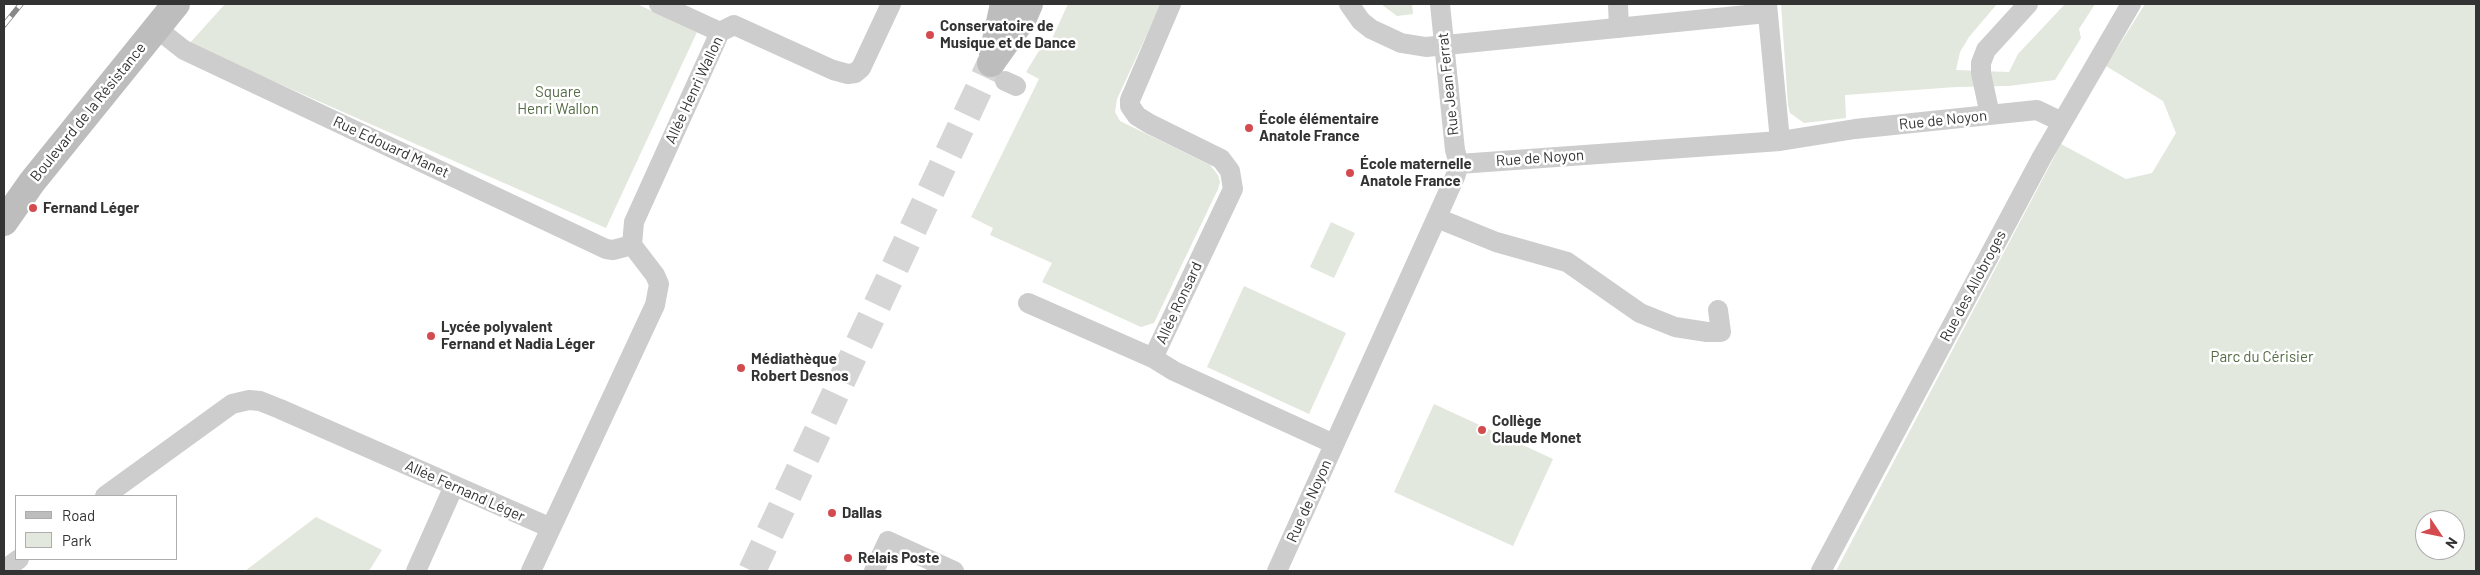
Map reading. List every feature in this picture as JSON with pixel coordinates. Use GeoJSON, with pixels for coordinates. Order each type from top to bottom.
{"type":"FeatureCollection","features":[{"type":"Feature","properties":{"kind":"main road","name":"Boulevard de la Résistance"},"geometry":{"type":"LineString","coordinates":[[4,222],[32,182],[176,4]]}},
{"type":"Feature","properties":{"kind":"main road"},"geometry":{"type":"LineString","coordinates":[[1004,4],[991,63],[1022,18],[1029,4]]}},
{"type":"Feature","properties":{"kind":"street"},"geometry":{"type":"LineString","coordinates":[[659,4],[720,32]]}},
{"type":"Feature","properties":{"kind":"street","name":"Allée Henri Wallon"},"geometry":{"type":"LineString","coordinates":[[632,246],[634,222],[720,32],[734,25],[833,70],[848,74],[855,73],[861,68],[891,4]]}},
{"type":"Feature","properties":{"kind":"street","name":"Allée Ronsard"},"geometry":{"type":"LineString","coordinates":[[1171,4],[1130,100],[1132,111],[1150,124],[1214,154],[1226,164],[1233,180],[1233,189],[1153,358],[1174,371],[1334,444]]}},
{"type":"Feature","properties":{"kind":"street"},"geometry":{"type":"LineString","coordinates":[[1348,4],[1361,21],[1382,35],[1401,43],[1426,47],[1619,28],[1767,8],[1780,141]]}},
{"type":"Feature","properties":{"kind":"street","name":"Rue Jean Ferrat"},"geometry":{"type":"LineString","coordinates":[[1440,4],[1455,150],[1459,164]]}},
{"type":"Feature","properties":{"kind":"street"},"geometry":{"type":"LineString","coordinates":[[1618,4],[1619,28]]}},
{"type":"Feature","properties":{"kind":"street"},"geometry":{"type":"LineString","coordinates":[[1990,115],[1980,73],[1981,62],[1986,50],[2028,4]]}},
{"type":"Feature","properties":{"kind":"street","name":"Rue des Allobroges"},"geometry":{"type":"LineString","coordinates":[[1821,571],[2062,122],[2131,4]]}},
{"type":"Feature","properties":{"kind":"street","name":"Rue Edouard Manet"},"geometry":{"type":"LineString","coordinates":[[156,28],[184,50],[606,249],[613,250],[632,246]]}},
{"type":"Feature","properties":{"kind":"street","name":"Rue de Noyon"},"geometry":{"type":"LineString","coordinates":[[1277,571],[1437,218],[1459,164],[1780,141],[1855,129],[2037,110],[2062,122]]}},
{"type":"Feature","properties":{"kind":"street"},"geometry":{"type":"LineString","coordinates":[[1437,218],[1496,242],[1567,262],[1640,313],[1675,327],[1707,332],[1721,332],[1718,310]]}},
{"type":"Feature","properties":{"kind":"street"},"geometry":{"type":"LineString","coordinates":[[531,571],[655,306],[659,284],[655,275],[632,246]]}},
{"type":"Feature","properties":{"kind":"street"},"geometry":{"type":"LineString","coordinates":[[1028,303],[1153,358]]}},
{"type":"Feature","properties":{"kind":"street","name":"Allée Fernand Léger"},"geometry":{"type":"LineString","coordinates":[[106,495],[232,404],[249,400],[260,401],[280,409],[551,528]]}},
{"type":"Feature","properties":{"kind":"street"},"geometry":{"type":"LineString","coordinates":[[416,571],[454,486]]}},
{"type":"Feature","properties":{"kind":"street"},"geometry":{"type":"LineString","coordinates":[[874,571],[888,541],[954,571]]}},
{"type":"Feature","properties":{"kind":"street"},"geometry":{"type":"LineString","coordinates":[[4,570],[18,560]]}},
{"type":"Feature","properties":{"kind":"green space","name":"Square Henri Wallon"},"geometry":{"type":"Polygon","coordinates":[[[225,4],[637,4],[697,32],[606,228],[189,44],[225,4]]]}},
{"type":"Feature","properties":{"kind":"green space"},"geometry":{"type":"Polygon","coordinates":[[[1068,4],[1161,4],[1117,99],[1115,112],[1120,121],[1210,165],[1218,175],[1220,182],[1154,323],[1141,327],[1042,282],[1052,263],[990,235],[993,228],[971,217],[1039,79],[1026,72],[1045,41],[1050,43],[1068,4]]]}},
{"type":"Feature","properties":{"kind":"green space"},"geometry":{"type":"Polygon","coordinates":[[[1381,4],[1412,4],[1413,14],[1397,16],[1381,4]]]}},
{"type":"Feature","properties":{"kind":"green space"},"geometry":{"type":"Polygon","coordinates":[[[1781,4],[1997,4],[1969,37],[1960,52],[1956,70],[2009,72],[2018,54],[2065,4],[2095,4],[2079,29],[2081,38],[2055,80],[2009,86],[1956,87],[1845,95],[1846,118],[1804,123],[1790,113],[1788,105],[1781,4]]]}},
{"type":"Feature","properties":{"kind":"green space","name":"Parc du Cérisier"},"geometry":{"type":"Polygon","coordinates":[[[2145,4],[2476,4],[2476,571],[1836,571],[2061,144],[2126,179],[2152,173],[2176,133],[2163,101],[2106,66],[2145,4]]]}},
{"type":"Feature","properties":{"kind":"green space"},"geometry":{"type":"Polygon","coordinates":[[[1331,222],[1355,233],[1334,278],[1310,267],[1331,222]]]}},
{"type":"Feature","properties":{"kind":"green space"},"geometry":{"type":"Polygon","coordinates":[[[1244,286],[1346,333],[1309,414],[1207,367],[1244,286]]]}},
{"type":"Feature","properties":{"kind":"green space"},"geometry":{"type":"Polygon","coordinates":[[[1434,404],[1553,459],[1513,546],[1394,492],[1434,404]]]}},
{"type":"Feature","properties":{"kind":"green space"},"geometry":{"type":"Polygon","coordinates":[[[316,517],[382,550],[369,571],[245,571],[316,517]]]}},
{"type":"Feature","properties":{"kind":"tunnel"},"geometry":{"type":"LineString","coordinates":[[752,571],[991,63]]}},
{"type":"Feature","properties":{"kind":"railway"},"geometry":{"type":"LineString","coordinates":[[4,25],[21,4]]}},
{"type":"Feature","properties":{"kind":"place","name":"Conservatoire de Musique et de Dance"},"geometry":{"type":"Point","coordinates":[930,35]}},
{"type":"Feature","properties":{"kind":"place","name":"École élémentaire Anatole France"},"geometry":{"type":"Point","coordinates":[1249,128]}},
{"type":"Feature","properties":{"kind":"place","name":"École maternelle Anatole France"},"geometry":{"type":"Point","coordinates":[1350,173]}},
{"type":"Feature","properties":{"kind":"place","name":"Fernand Léger"},"geometry":{"type":"Point","coordinates":[33,208]}},
{"type":"Feature","properties":{"kind":"place","name":"Lycée polyvalent Fernand et Nadia Léger"},"geometry":{"type":"Point","coordinates":[431,336]}},
{"type":"Feature","properties":{"kind":"place","name":"Médiathèque Robert Desnos"},"geometry":{"type":"Point","coordinates":[741,368]}},
{"type":"Feature","properties":{"kind":"place","name":"Collège Claude Monet"},"geometry":{"type":"Point","coordinates":[1482,430]}},
{"type":"Feature","properties":{"kind":"place","name":"Dallas"},"geometry":{"type":"Point","coordinates":[832,513]}},
{"type":"Feature","properties":{"kind":"place","name":"Relais Poste"},"geometry":{"type":"Point","coordinates":[848,558]}}]}
